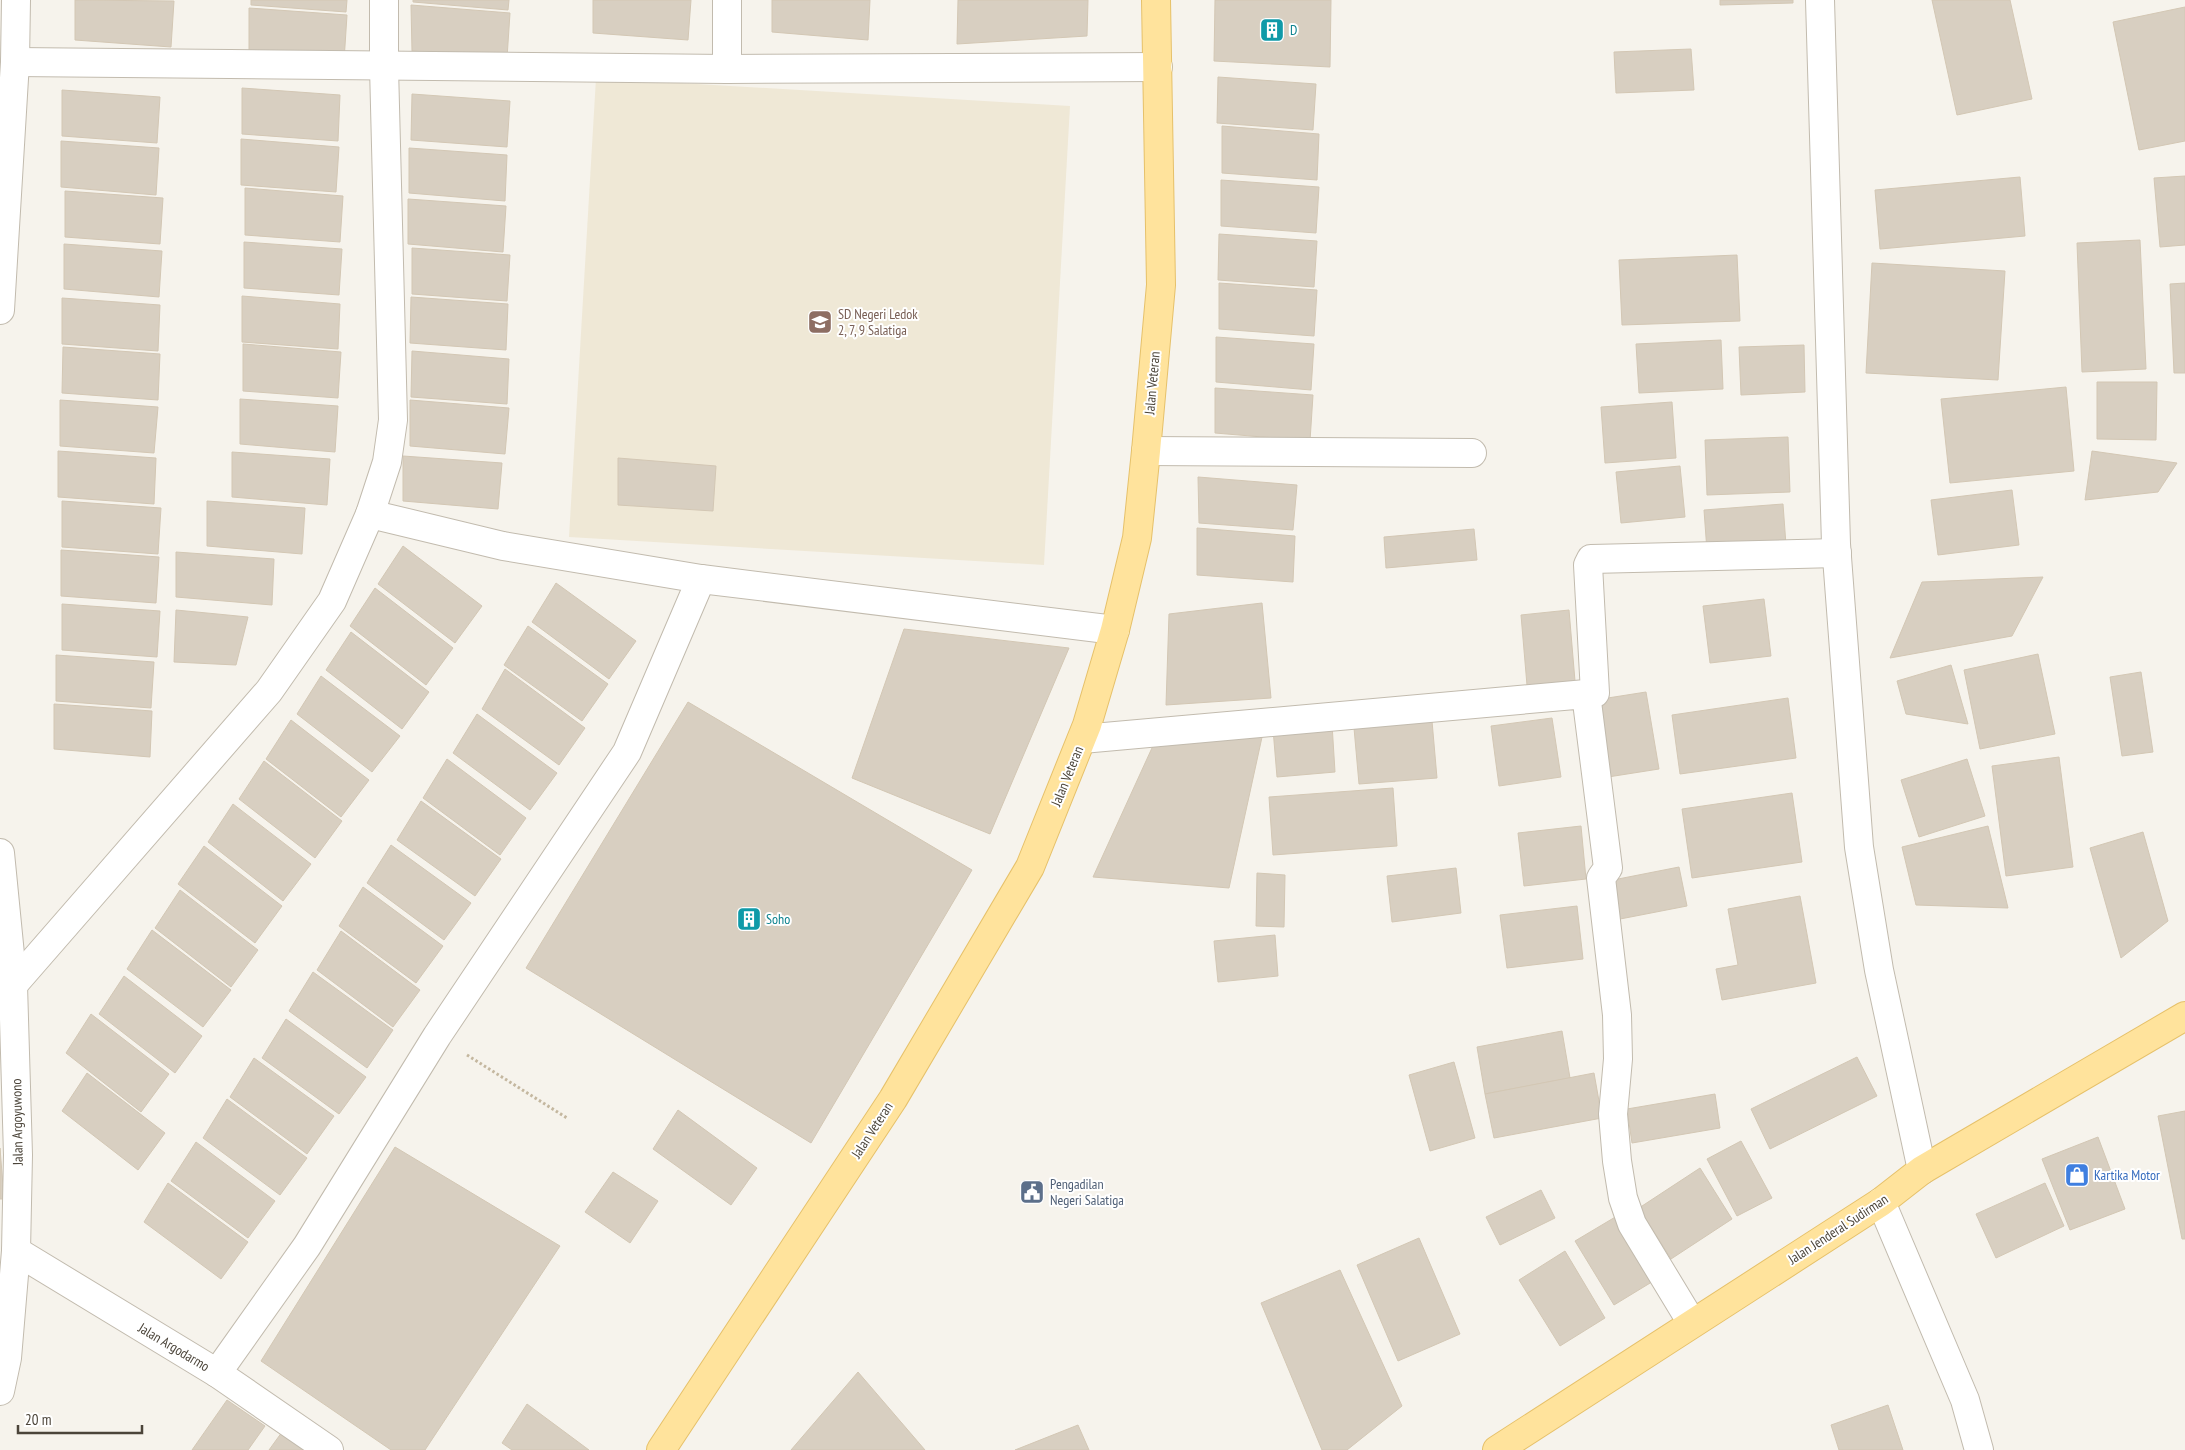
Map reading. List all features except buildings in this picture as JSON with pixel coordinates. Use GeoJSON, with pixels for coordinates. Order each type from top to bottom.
{"type":"FeatureCollection","features":[{"type":"Feature","properties":{"kind":"main road","name":"Jalan Veteran"},"geometry":{"type":"LineString","coordinates":[[661,1450],[893,1099],[1030,867],[1082,739],[1115,630],[1137,538],[1146,451],[1161,286],[1156,0]]}},
{"type":"Feature","properties":{"kind":"main road","name":"Jalan Jenderal Sudirman"},"geometry":{"type":"LineString","coordinates":[[1497,1450],[1881,1202],[1922,1170],[2185,1016]]}},
{"type":"Feature","properties":{"kind":"street"},"geometry":{"type":"LineString","coordinates":[[0,310],[15,62],[16,0]]}},
{"type":"Feature","properties":{"kind":"street"},"geometry":{"type":"LineString","coordinates":[[13,985],[269,691],[332,601],[370,514],[387,462],[393,420],[384,0]]}},
{"type":"Feature","properties":{"kind":"street"},"geometry":{"type":"LineString","coordinates":[[727,69],[728,0]]}},
{"type":"Feature","properties":{"kind":"street"},"geometry":{"type":"LineString","coordinates":[[1820,0],[1837,553],[1859,847],[1879,970],[1922,1170]]}},
{"type":"Feature","properties":{"kind":"street"},"geometry":{"type":"LineString","coordinates":[[15,62],[727,69],[1158,67]]}},
{"type":"Feature","properties":{"kind":"street"},"geometry":{"type":"LineString","coordinates":[[1146,451],[1472,453]]}},
{"type":"Feature","properties":{"kind":"street"},"geometry":{"type":"LineString","coordinates":[[370,514],[503,546],[701,579],[1115,630]]}},
{"type":"Feature","properties":{"kind":"street"},"geometry":{"type":"LineString","coordinates":[[1082,739],[1595,693],[1588,565],[1591,559],[1837,553]]}},
{"type":"Feature","properties":{"kind":"street"},"geometry":{"type":"LineString","coordinates":[[217,1372],[307,1246],[437,1036],[628,752],[701,579]]}},
{"type":"Feature","properties":{"kind":"street"},"geometry":{"type":"LineString","coordinates":[[1586,694],[1608,868],[1601,878],[1617,1015],[1618,1059],[1613,1114],[1616,1161],[1623,1198],[1632,1224],[1692,1323]]}},
{"type":"Feature","properties":{"kind":"street","name":"Jalan Argoyuwono"},"geometry":{"type":"LineString","coordinates":[[0,853],[13,985],[18,1155],[16,1251],[0,1391]]}},
{"type":"Feature","properties":{"kind":"street"},"geometry":{"type":"LineString","coordinates":[[1881,1202],[1965,1400],[1978,1450]]}},
{"type":"Feature","properties":{"kind":"street","name":"Jalan Argodarmo"},"geometry":{"type":"LineString","coordinates":[[16,1251],[217,1372],[329,1450]]}},
{"type":"Feature","properties":{"kind":"path"},"geometry":{"type":"LineString","coordinates":[[437,1036],[567,1118]]}},
{"type":"Feature","properties":{"kind":"shaded area","name":"SD Negeri Ledok 2, 7, 9 Salatiga"},"geometry":{"type":"Polygon","coordinates":[[[596,78],[1070,106],[1044,565],[569,537],[596,78]]]}},
{"type":"Feature","properties":{"kind":"place","name":"D"},"geometry":{"type":"Point","coordinates":[1272,30]}},
{"type":"Feature","properties":{"kind":"place","name":"SD Negeri Ledok 2, 7, 9 Salatiga"},"geometry":{"type":"Point","coordinates":[820,322]}},
{"type":"Feature","properties":{"kind":"place","name":"Soho"},"geometry":{"type":"Point","coordinates":[749,919]}},
{"type":"Feature","properties":{"kind":"place","name":"Kartika Motor"},"geometry":{"type":"Point","coordinates":[2077,1175]}},
{"type":"Feature","properties":{"kind":"place","name":"Pengadilan Negeri Salatiga"},"geometry":{"type":"Point","coordinates":[1032,1192]}}]}
